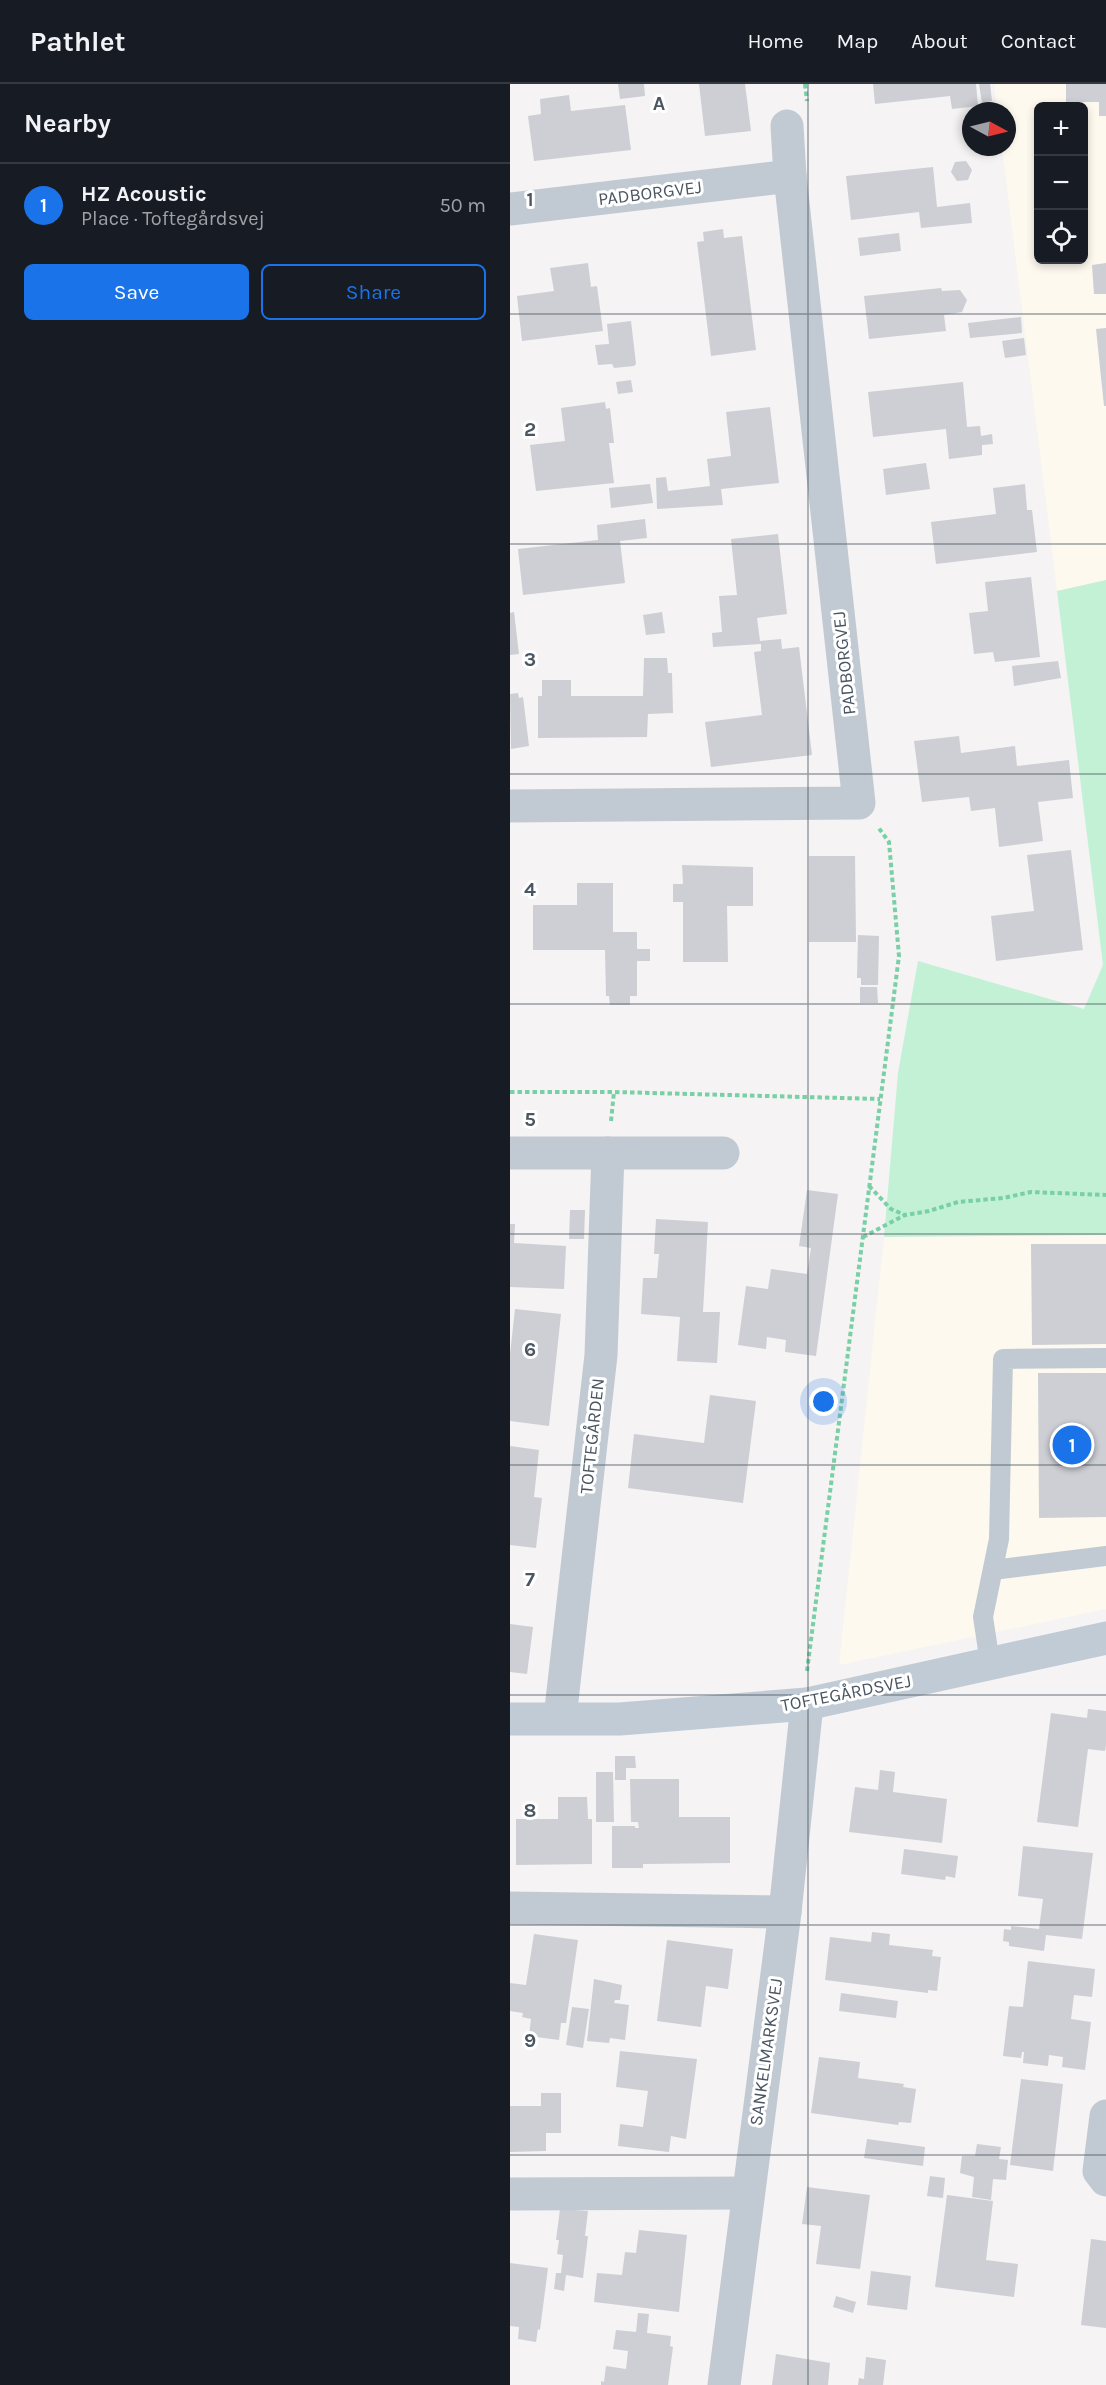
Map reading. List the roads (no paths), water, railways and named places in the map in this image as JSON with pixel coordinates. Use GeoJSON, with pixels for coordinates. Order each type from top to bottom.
{"type":"FeatureCollection","features":[{"type":"Feature","properties":{"kind":"street","name":"PADBORGVEJ"},"geometry":{"type":"LineString","coordinates":[[510,806],[859,803],[790,176],[787,126]]}},
{"type":"Feature","properties":{"kind":"street","name":"PADBORGVEJ"},"geometry":{"type":"LineString","coordinates":[[510,209],[790,176]]}},
{"type":"Feature","properties":{"kind":"street"},"geometry":{"type":"LineString","coordinates":[[510,1153],[723,1154]]}},
{"type":"Feature","properties":{"kind":"street","name":"TOFTEGÅRDEN"},"geometry":{"type":"LineString","coordinates":[[560,1718],[601,1355],[608,1154]]}},
{"type":"Feature","properties":{"kind":"street","name":"TOFTEGÅRDSVEJ"},"geometry":{"type":"LineString","coordinates":[[510,1719],[620,1719],[807,1704],[1106,1638]]}},
{"type":"Feature","properties":{"kind":"street","name":"SANKELMARKSVEJ"},"geometry":{"type":"LineString","coordinates":[[724,2385],[784,1912],[807,1704]]}},
{"type":"Feature","properties":{"kind":"street"},"geometry":{"type":"LineString","coordinates":[[510,1908],[784,1912]]}},
{"type":"Feature","properties":{"kind":"street"},"geometry":{"type":"LineString","coordinates":[[1106,2116],[1099,2171],[1106,2180]]}},
{"type":"Feature","properties":{"kind":"street"},"geometry":{"type":"LineString","coordinates":[[510,2194],[747,2193]]}},
{"type":"Feature","properties":{"kind":"lane"},"geometry":{"type":"LineString","coordinates":[[990,1664],[983,1617],[999,1539],[1003,1359],[1106,1358]]}},
{"type":"Feature","properties":{"kind":"lane"},"geometry":{"type":"LineString","coordinates":[[993,1570],[1106,1556]]}},
{"type":"Feature","properties":{"kind":"place","name":"HZ Acoustic"},"geometry":{"type":"Point","coordinates":[1072,1445]}}]}
